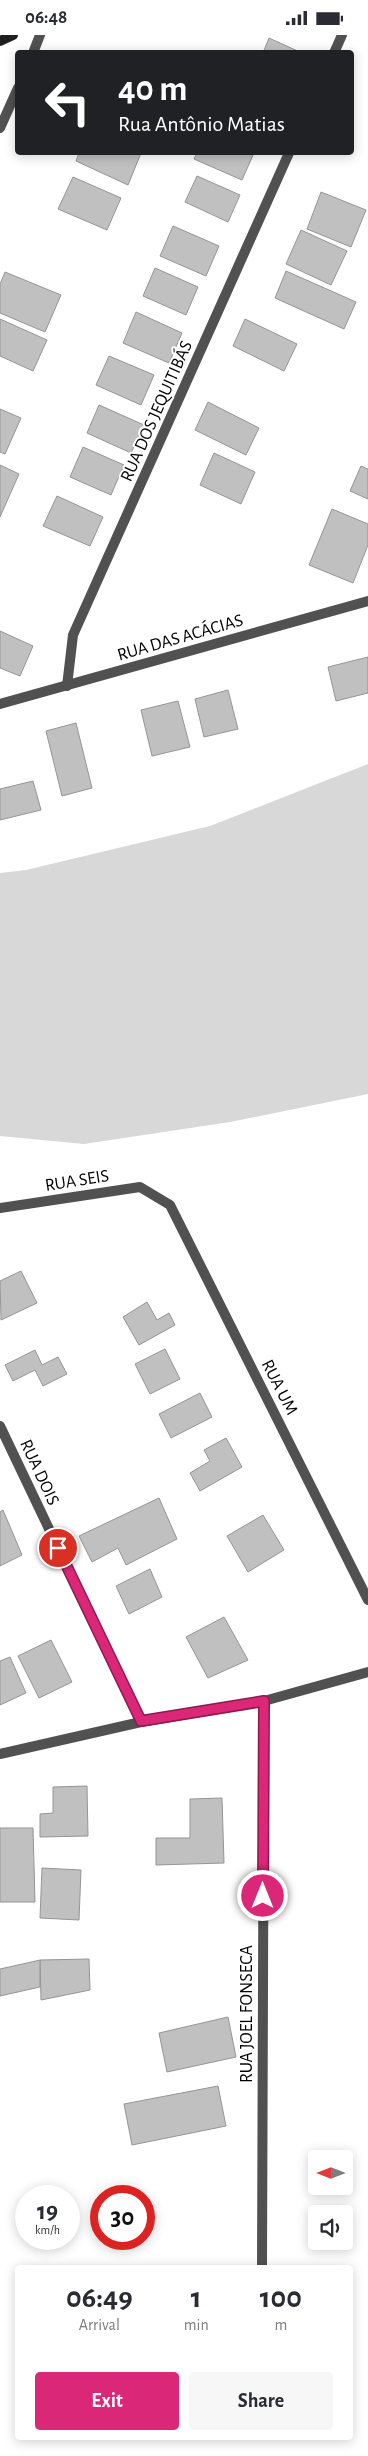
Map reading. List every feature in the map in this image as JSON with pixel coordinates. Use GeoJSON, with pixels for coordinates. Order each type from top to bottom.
{"type":"FeatureCollection","features":[{"type":"Feature","properties":{"kind":"street"},"geometry":{"type":"LineString","coordinates":[[0,41],[13,35]]}},
{"type":"Feature","properties":{"kind":"street"},"geometry":{"type":"LineString","coordinates":[[34,50],[40,35]]}},
{"type":"Feature","properties":{"kind":"street"},"geometry":{"type":"LineString","coordinates":[[335,50],[342,35]]}},
{"type":"Feature","properties":{"kind":"street"},"geometry":{"type":"LineString","coordinates":[[0,129],[15,95]]}},
{"type":"Feature","properties":{"kind":"street","name":"RUA DOS JEQUITIBÁS"},"geometry":{"type":"LineString","coordinates":[[67,686],[73,635],[289,155]]}},
{"type":"Feature","properties":{"kind":"street","name":"RUA DAS ACÁCIAS"},"geometry":{"type":"LineString","coordinates":[[0,704],[368,601]]}},
{"type":"Feature","properties":{"kind":"street","name":"RUA SEIS"},"geometry":{"type":"LineString","coordinates":[[0,1208],[140,1187],[156,1195]]}},
{"type":"Feature","properties":{"kind":"street","name":"RUA UM"},"geometry":{"type":"LineString","coordinates":[[156,1195],[170,1205],[368,1600]]}},
{"type":"Feature","properties":{"kind":"street","name":"RUA DOIS"},"geometry":{"type":"LineString","coordinates":[[0,1426],[141,1721]]}},
{"type":"Feature","properties":{"kind":"street"},"geometry":{"type":"LineString","coordinates":[[0,1754],[141,1721],[264,1701],[368,1672]]}},
{"type":"Feature","properties":{"kind":"street","name":"RUA JOEL FONSECA"},"geometry":{"type":"LineString","coordinates":[[262,2265],[264,1701]]}},
{"type":"Feature","properties":{"kind":"shaded area"},"geometry":{"type":"Polygon","coordinates":[[[368,764],[368,1094],[230,1122],[84,1144],[0,1136],[0,873],[26,870],[210,826],[368,764]]]}},
{"type":"Feature","properties":{"kind":"building"},"geometry":{"type":"Polygon","coordinates":[[[269,38],[295,50],[264,50],[269,38]]]}},
{"type":"Feature","properties":{"kind":"building"},"geometry":{"type":"Polygon","coordinates":[[[78,155],[140,155],[128,185],[76,161],[78,155]]]}},
{"type":"Feature","properties":{"kind":"building"},"geometry":{"type":"Polygon","coordinates":[[[196,155],[253,155],[242,180],[194,159],[196,155]]]}},
{"type":"Feature","properties":{"kind":"building"},"geometry":{"type":"Polygon","coordinates":[[[197,176],[240,195],[228,222],[185,202],[197,176]]]}},
{"type":"Feature","properties":{"kind":"building"},"geometry":{"type":"Polygon","coordinates":[[[73,177],[121,198],[107,230],[58,209],[73,177]]]}},
{"type":"Feature","properties":{"kind":"building"},"geometry":{"type":"Polygon","coordinates":[[[321,192],[366,210],[351,247],[307,229],[321,192]]]}},
{"type":"Feature","properties":{"kind":"building"},"geometry":{"type":"Polygon","coordinates":[[[173,226],[219,246],[206,276],[160,256],[173,226]]]}},
{"type":"Feature","properties":{"kind":"building"},"geometry":{"type":"Polygon","coordinates":[[[301,230],[347,251],[331,285],[286,264],[301,230]]]}},
{"type":"Feature","properties":{"kind":"building"},"geometry":{"type":"Polygon","coordinates":[[[155,268],[198,287],[186,315],[143,296],[155,268]]]}},
{"type":"Feature","properties":{"kind":"building"},"geometry":{"type":"Polygon","coordinates":[[[286,271],[356,302],[344,329],[275,298],[286,271]]]}},
{"type":"Feature","properties":{"kind":"building"},"geometry":{"type":"Polygon","coordinates":[[[5,272],[61,295],[45,332],[0,313],[0,284],[5,272]]]}},
{"type":"Feature","properties":{"kind":"building"},"geometry":{"type":"Polygon","coordinates":[[[136,312],[182,333],[169,363],[123,343],[136,312]]]}},
{"type":"Feature","properties":{"kind":"building"},"geometry":{"type":"Polygon","coordinates":[[[0,319],[47,340],[33,371],[0,356],[0,319]]]}},
{"type":"Feature","properties":{"kind":"building"},"geometry":{"type":"Polygon","coordinates":[[[245,319],[297,344],[284,371],[233,346],[245,319]]]}},
{"type":"Feature","properties":{"kind":"building"},"geometry":{"type":"Polygon","coordinates":[[[109,356],[154,375],[141,405],[96,385],[109,356]]]}},
{"type":"Feature","properties":{"kind":"building"},"geometry":{"type":"Polygon","coordinates":[[[208,402],[259,428],[246,455],[195,430],[208,402]]]}},
{"type":"Feature","properties":{"kind":"building"},"geometry":{"type":"Polygon","coordinates":[[[99,405],[144,425],[131,453],[87,433],[99,405]]]}},
{"type":"Feature","properties":{"kind":"building"},"geometry":{"type":"Polygon","coordinates":[[[0,409],[21,418],[5,454],[0,452],[0,409]]]}},
{"type":"Feature","properties":{"kind":"building"},"geometry":{"type":"Polygon","coordinates":[[[83,447],[124,465],[111,495],[70,477],[83,447]]]}},
{"type":"Feature","properties":{"kind":"building"},"geometry":{"type":"Polygon","coordinates":[[[214,453],[255,472],[241,504],[200,485],[214,453]]]}},
{"type":"Feature","properties":{"kind":"building"},"geometry":{"type":"Polygon","coordinates":[[[0,465],[19,474],[0,517],[0,465]]]}},
{"type":"Feature","properties":{"kind":"building"},"geometry":{"type":"Polygon","coordinates":[[[361,466],[368,469],[368,499],[350,491],[361,466]]]}},
{"type":"Feature","properties":{"kind":"building"},"geometry":{"type":"Polygon","coordinates":[[[57,496],[103,517],[90,546],[43,526],[57,496]]]}},
{"type":"Feature","properties":{"kind":"building"},"geometry":{"type":"Polygon","coordinates":[[[332,509],[368,524],[368,545],[353,583],[309,565],[332,509]]]}},
{"type":"Feature","properties":{"kind":"building"},"geometry":{"type":"Polygon","coordinates":[[[0,631],[33,646],[20,676],[0,668],[0,631]]]}},
{"type":"Feature","properties":{"kind":"building"},"geometry":{"type":"Polygon","coordinates":[[[368,657],[368,693],[336,701],[328,667],[368,657]]]}},
{"type":"Feature","properties":{"kind":"building"},"geometry":{"type":"Polygon","coordinates":[[[228,690],[238,729],[204,737],[195,699],[228,690]]]}},
{"type":"Feature","properties":{"kind":"building"},"geometry":{"type":"Polygon","coordinates":[[[178,701],[190,747],[152,756],[141,710],[178,701]]]}},
{"type":"Feature","properties":{"kind":"building"},"geometry":{"type":"Polygon","coordinates":[[[76,723],[92,788],[62,796],[46,731],[76,723]]]}},
{"type":"Feature","properties":{"kind":"building"},"geometry":{"type":"Polygon","coordinates":[[[33,781],[41,810],[0,820],[0,789],[33,781]]]}},
{"type":"Feature","properties":{"kind":"building"},"geometry":{"type":"Polygon","coordinates":[[[21,1271],[37,1303],[1,1320],[0,1281],[21,1271]]]}},
{"type":"Feature","properties":{"kind":"building"},"geometry":{"type":"Polygon","coordinates":[[[147,1302],[157,1320],[169,1313],[175,1325],[139,1345],[123,1317],[147,1302]]]}},
{"type":"Feature","properties":{"kind":"building"},"geometry":{"type":"Polygon","coordinates":[[[165,1349],[180,1379],[150,1394],[135,1364],[165,1349]]]}},
{"type":"Feature","properties":{"kind":"building"},"geometry":{"type":"Polygon","coordinates":[[[35,1350],[42,1365],[58,1357],[67,1374],[43,1386],[35,1370],[13,1381],[5,1365],[35,1350]]]}},
{"type":"Feature","properties":{"kind":"building"},"geometry":{"type":"Polygon","coordinates":[[[200,1393],[212,1417],[171,1438],[159,1414],[200,1393]]]}},
{"type":"Feature","properties":{"kind":"building"},"geometry":{"type":"Polygon","coordinates":[[[226,1438],[242,1467],[200,1491],[190,1473],[210,1461],[204,1450],[226,1438]]]}},
{"type":"Feature","properties":{"kind":"building"},"geometry":{"type":"Polygon","coordinates":[[[159,1498],[177,1539],[126,1565],[118,1548],[92,1562],[79,1536],[159,1498]]]}},
{"type":"Feature","properties":{"kind":"building"},"geometry":{"type":"Polygon","coordinates":[[[3,1510],[22,1555],[0,1566],[0,1512],[3,1510]]]}},
{"type":"Feature","properties":{"kind":"building"},"geometry":{"type":"Polygon","coordinates":[[[263,1515],[284,1550],[248,1572],[227,1536],[263,1515]]]}},
{"type":"Feature","properties":{"kind":"building"},"geometry":{"type":"Polygon","coordinates":[[[150,1569],[162,1597],[129,1614],[116,1586],[150,1569]]]}},
{"type":"Feature","properties":{"kind":"building"},"geometry":{"type":"Polygon","coordinates":[[[224,1617],[248,1660],[208,1678],[186,1637],[224,1617]]]}},
{"type":"Feature","properties":{"kind":"building"},"geometry":{"type":"Polygon","coordinates":[[[51,1640],[72,1682],[39,1698],[18,1656],[51,1640]]]}},
{"type":"Feature","properties":{"kind":"building"},"geometry":{"type":"Polygon","coordinates":[[[10,1657],[26,1693],[0,1705],[0,1661],[10,1657]]]}},
{"type":"Feature","properties":{"kind":"building"},"geometry":{"type":"Polygon","coordinates":[[[87,1786],[88,1836],[40,1837],[40,1814],[53,1813],[53,1787],[87,1786]]]}},
{"type":"Feature","properties":{"kind":"building"},"geometry":{"type":"Polygon","coordinates":[[[222,1798],[224,1863],[156,1865],[156,1838],[190,1838],[190,1799],[222,1798]]]}},
{"type":"Feature","properties":{"kind":"building"},"geometry":{"type":"Polygon","coordinates":[[[0,1828],[33,1828],[35,1902],[0,1902],[0,1828]]]}},
{"type":"Feature","properties":{"kind":"building"},"geometry":{"type":"Polygon","coordinates":[[[42,1868],[81,1870],[79,1920],[40,1918],[42,1868]]]}},
{"type":"Feature","properties":{"kind":"building"},"geometry":{"type":"Polygon","coordinates":[[[89,1959],[90,1990],[41,2000],[40,1960],[89,1959]]]}},
{"type":"Feature","properties":{"kind":"building"},"geometry":{"type":"Polygon","coordinates":[[[40,1960],[40,1987],[0,1996],[0,1969],[40,1960]]]}},
{"type":"Feature","properties":{"kind":"building"},"geometry":{"type":"Polygon","coordinates":[[[228,2017],[236,2057],[167,2072],[159,2033],[228,2017]]]}},
{"type":"Feature","properties":{"kind":"building"},"geometry":{"type":"Polygon","coordinates":[[[218,2086],[226,2126],[132,2145],[124,2104],[218,2086]]]}},
{"type":"Feature","properties":{"kind":"route"},"geometry":{"type":"LineString","coordinates":[[58,1548],[141,1721],[264,1701],[263,1896]]}}]}
